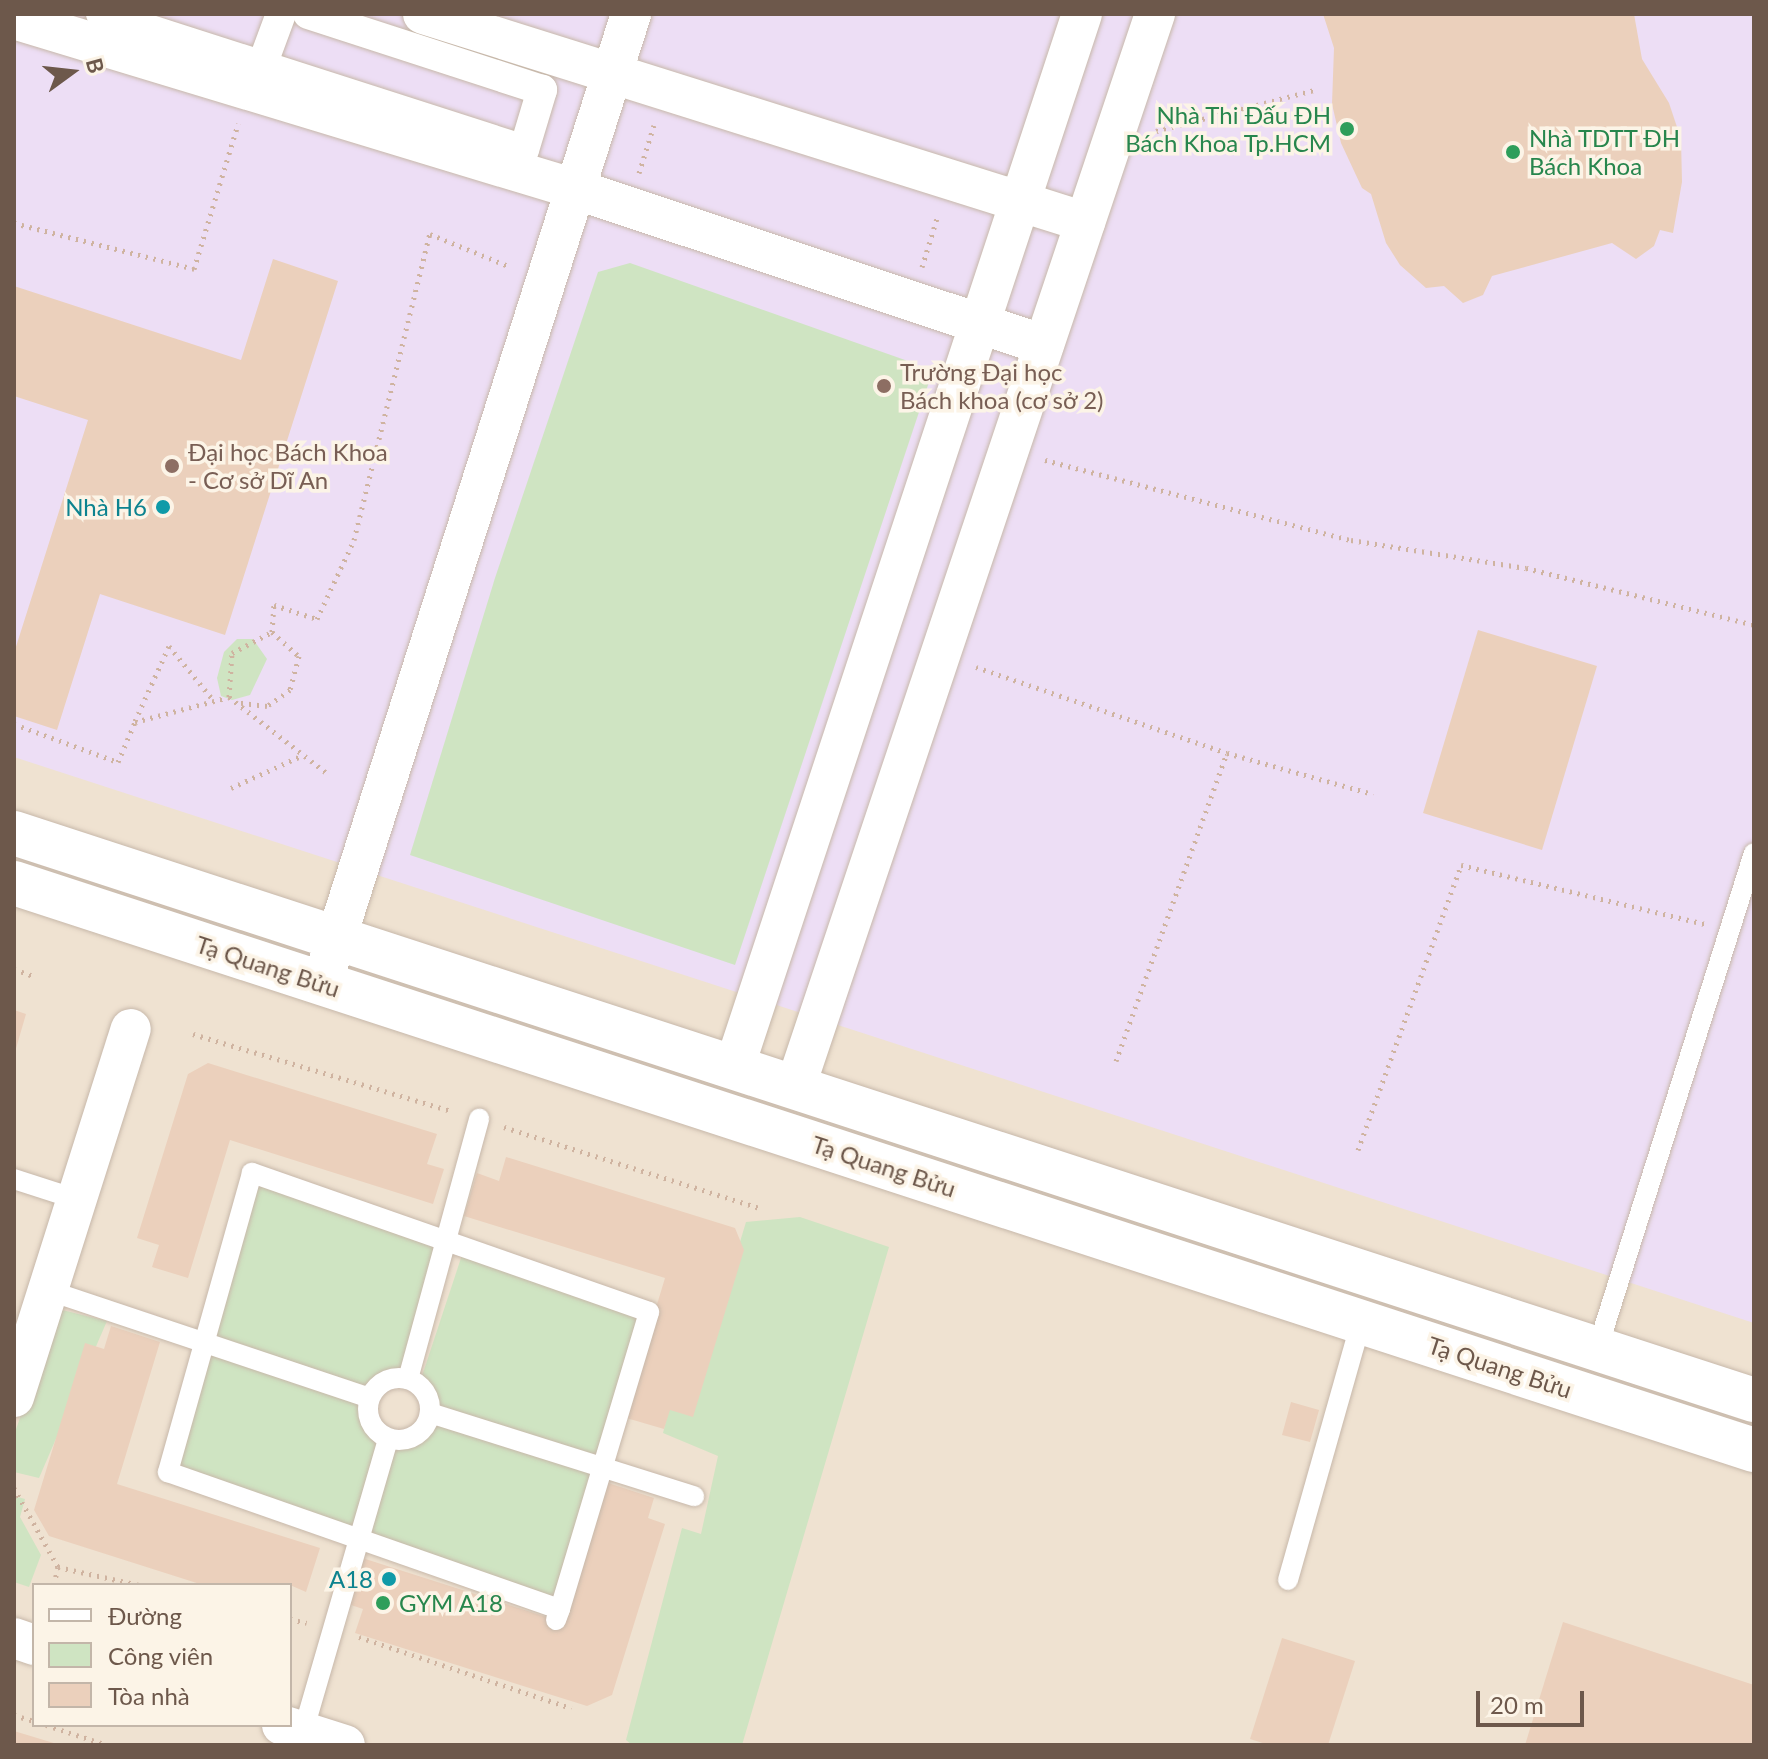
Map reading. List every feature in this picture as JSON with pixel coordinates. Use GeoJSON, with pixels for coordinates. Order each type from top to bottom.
{"type":"FeatureCollection","features":[{"type":"Feature","properties":{"kind":"street"},"geometry":{"type":"LineString","coordinates":[[101,14],[255,79],[1044,345]]}},
{"type":"Feature","properties":{"kind":"street"},"geometry":{"type":"LineString","coordinates":[[255,79],[281,14]]}},
{"type":"Feature","properties":{"kind":"street"},"geometry":{"type":"LineString","coordinates":[[14,19],[524,150],[542,90],[308,14]]}},
{"type":"Feature","properties":{"kind":"street"},"geometry":{"type":"LineString","coordinates":[[423,14],[474,22],[612,72],[1085,222]]}},
{"type":"Feature","properties":{"kind":"street"},"geometry":{"type":"LineString","coordinates":[[322,983],[631,14]]}},
{"type":"Feature","properties":{"kind":"street"},"geometry":{"type":"LineString","coordinates":[[734,1068],[1082,14]]}},
{"type":"Feature","properties":{"kind":"street"},"geometry":{"type":"LineString","coordinates":[[795,1088],[1155,14]]}},
{"type":"Feature","properties":{"kind":"street"},"geometry":{"type":"LineString","coordinates":[[851,715],[913,736]]}},
{"type":"Feature","properties":{"kind":"street","name":"Tạ Quang Bửu"},"geometry":{"type":"LineString","coordinates":[[14,833],[1754,1400]]}},
{"type":"Feature","properties":{"kind":"street","name":"Tạ Quang Bửu"},"geometry":{"type":"LineString","coordinates":[[14,883],[1754,1450]]}},
{"type":"Feature","properties":{"kind":"street"},"geometry":{"type":"LineString","coordinates":[[14,1397],[131,1029]]}},
{"type":"Feature","properties":{"kind":"street"},"geometry":{"type":"LineString","coordinates":[[1361,1322],[1375,1277]]}},
{"type":"Feature","properties":{"kind":"street"},"geometry":{"type":"LineString","coordinates":[[293,1728],[345,1745]]}},
{"type":"Feature","properties":{"kind":"lane"},"geometry":{"type":"LineString","coordinates":[[1597,1350],[1754,853]]}},
{"type":"Feature","properties":{"kind":"lane"},"geometry":{"type":"LineString","coordinates":[[408,1379],[479,1119]]}},
{"type":"Feature","properties":{"kind":"lane"},"geometry":{"type":"LineString","coordinates":[[252,1173],[446,1237],[649,1312],[558,1614],[360,1539],[168,1472],[252,1173]]}},
{"type":"Feature","properties":{"kind":"lane"},"geometry":{"type":"LineString","coordinates":[[14,1179],[79,1200]]}},
{"type":"Feature","properties":{"kind":"lane"},"geometry":{"type":"LineString","coordinates":[[50,1291],[204,1339],[369,1398]]}},
{"type":"Feature","properties":{"kind":"lane"},"geometry":{"type":"LineString","coordinates":[[1288,1580],[1361,1322]]}},
{"type":"Feature","properties":{"kind":"lane"},"geometry":{"type":"LineString","coordinates":[[389,1379],[408,1379],[425,1392],[430,1413],[416,1436],[388,1439],[368,1418],[369,1398],[389,1379]]}},
{"type":"Feature","properties":{"kind":"lane"},"geometry":{"type":"LineString","coordinates":[[430,1413],[694,1496]]}},
{"type":"Feature","properties":{"kind":"lane"},"geometry":{"type":"LineString","coordinates":[[293,1728],[334,1629],[388,1439]]}},
{"type":"Feature","properties":{"kind":"path"},"geometry":{"type":"LineString","coordinates":[[14,223],[194,269],[255,79]]}},
{"type":"Feature","properties":{"kind":"path"},"geometry":{"type":"LineString","coordinates":[[1112,142],[1318,89]]}},
{"type":"Feature","properties":{"kind":"path"},"geometry":{"type":"LineString","coordinates":[[636,184],[655,122],[670,127]]}},
{"type":"Feature","properties":{"kind":"path"},"geometry":{"type":"LineString","coordinates":[[919,279],[938,214],[923,209]]}},
{"type":"Feature","properties":{"kind":"path"},"geometry":{"type":"LineString","coordinates":[[272,632],[274,605],[317,619],[354,540],[430,234],[545,281]]}},
{"type":"Feature","properties":{"kind":"path"},"geometry":{"type":"LineString","coordinates":[[1009,450],[1351,540],[1526,568],[1754,625]]}},
{"type":"Feature","properties":{"kind":"path"},"geometry":{"type":"LineString","coordinates":[[135,722],[214,701],[232,700],[267,706],[290,690],[299,656],[272,632]]}},
{"type":"Feature","properties":{"kind":"path"},"geometry":{"type":"LineString","coordinates":[[232,700],[232,653],[272,632]]}},
{"type":"Feature","properties":{"kind":"path"},"geometry":{"type":"LineString","coordinates":[[14,724],[118,762],[169,646],[214,701]]}},
{"type":"Feature","properties":{"kind":"path"},"geometry":{"type":"LineString","coordinates":[[941,654],[1227,753],[1373,794]]}},
{"type":"Feature","properties":{"kind":"path"},"geometry":{"type":"LineString","coordinates":[[232,700],[328,774]]}},
{"type":"Feature","properties":{"kind":"path"},"geometry":{"type":"LineString","coordinates":[[1116,1061],[1227,753]]}},
{"type":"Feature","properties":{"kind":"path"},"geometry":{"type":"LineString","coordinates":[[231,788],[303,755]]}},
{"type":"Feature","properties":{"kind":"path"},"geometry":{"type":"LineString","coordinates":[[1358,1150],[1461,865],[1730,931]]}},
{"type":"Feature","properties":{"kind":"path"},"geometry":{"type":"LineString","coordinates":[[14,969],[33,976]]}},
{"type":"Feature","properties":{"kind":"path"},"geometry":{"type":"LineString","coordinates":[[14,1488],[58,1567],[54,1583]]}},
{"type":"Feature","properties":{"kind":"path"},"geometry":{"type":"LineString","coordinates":[[58,1567],[130,1583]]}},
{"type":"Feature","properties":{"kind":"path"},"geometry":{"type":"LineString","coordinates":[[292,1619],[334,1629],[571,1708]]}},
{"type":"Feature","properties":{"kind":"path"},"geometry":{"type":"LineString","coordinates":[[52,1727],[107,1745]]}},
{"type":"Feature","properties":{"kind":"shaded area","name":"Trường Đại học Bách khoa (cơ sở 2)"},"geometry":{"type":"Polygon","coordinates":[[[14,14],[1754,14],[1754,1745],[14,1745],[14,14]]]}},
{"type":"Feature","properties":{"kind":"shaded area","name":"Trường Đại học Bách khoa (cơ sở 2)"},"geometry":{"type":"Polygon","coordinates":[[[14,14],[1754,14],[1754,1323],[14,757],[14,14]]]}},
{"type":"Feature","properties":{"kind":"green space"},"geometry":{"type":"Polygon","coordinates":[[[630,263],[905,360],[931,376],[735,965],[410,855],[495,578],[598,272],[630,263]]]}},
{"type":"Feature","properties":{"kind":"green space"},"geometry":{"type":"Polygon","coordinates":[[[237,639],[253,639],[267,659],[250,695],[232,700],[221,696],[217,678],[224,652],[237,639]]]}},
{"type":"Feature","properties":{"kind":"green space"},"geometry":{"type":"Polygon","coordinates":[[[256,1179],[450,1249],[410,1373],[382,1377],[370,1389],[210,1337],[256,1179]]]}},
{"type":"Feature","properties":{"kind":"green space"},"geometry":{"type":"Polygon","coordinates":[[[800,1217],[889,1247],[742,1745],[632,1745],[626,1740],[682,1528],[701,1534],[718,1456],[663,1433],[677,1376],[698,1381],[746,1222],[800,1217]]]}},
{"type":"Feature","properties":{"kind":"green space"},"geometry":{"type":"Polygon","coordinates":[[[462,1255],[643,1317],[600,1460],[434,1409],[421,1379],[462,1255]]]}},
{"type":"Feature","properties":{"kind":"green space"},"geometry":{"type":"Polygon","coordinates":[[[58,1309],[107,1321],[39,1478],[14,1472],[14,1435],[58,1309]]]}},
{"type":"Feature","properties":{"kind":"green space"},"geometry":{"type":"Polygon","coordinates":[[[209,1344],[366,1399],[366,1419],[379,1438],[358,1535],[173,1470],[209,1344]]]}},
{"type":"Feature","properties":{"kind":"green space"},"geometry":{"type":"Polygon","coordinates":[[[433,1419],[599,1468],[557,1604],[365,1537],[391,1443],[421,1438],[433,1419]]]}},
{"type":"Feature","properties":{"kind":"green space"},"geometry":{"type":"Polygon","coordinates":[[[14,1496],[25,1499],[20,1517],[41,1555],[29,1587],[14,1582],[14,1496]]]}},
{"type":"Feature","properties":{"kind":"building","name":"Nhà TDTT ĐH Bách Khoa"},"geometry":{"type":"Polygon","coordinates":[[[1323,14],[1634,14],[1642,59],[1669,103],[1681,139],[1682,182],[1673,233],[1660,230],[1654,246],[1636,259],[1612,243],[1492,276],[1483,295],[1463,303],[1444,286],[1426,288],[1400,265],[1386,243],[1371,194],[1362,188],[1341,143],[1332,104],[1334,48],[1323,14]]]}},
{"type":"Feature","properties":{"kind":"building","name":"Nhà H6"},"geometry":{"type":"Polygon","coordinates":[[[273,259],[338,281],[225,635],[100,594],[57,730],[14,716],[14,653],[88,420],[14,396],[14,286],[241,360],[273,259]]]}},
{"type":"Feature","properties":{"kind":"building"},"geometry":{"type":"Polygon","coordinates":[[[1478,630],[1597,666],[1542,850],[1423,813],[1478,630]]]}},
{"type":"Feature","properties":{"kind":"building"},"geometry":{"type":"Polygon","coordinates":[[[14,1010],[26,1014],[15,1052],[14,1051],[14,1010]]]}},
{"type":"Feature","properties":{"kind":"building"},"geometry":{"type":"Polygon","coordinates":[[[208,1063],[437,1134],[427,1164],[444,1169],[433,1204],[230,1140],[188,1278],[152,1267],[159,1245],[137,1238],[188,1074],[208,1063]]]}},
{"type":"Feature","properties":{"kind":"building"},"geometry":{"type":"Polygon","coordinates":[[[506,1157],[735,1228],[744,1250],[693,1417],[670,1410],[664,1429],[623,1417],[665,1278],[464,1216],[477,1173],[499,1181],[506,1157]]]}},
{"type":"Feature","properties":{"kind":"building"},"geometry":{"type":"Polygon","coordinates":[[[111,1326],[160,1342],[117,1484],[320,1548],[306,1592],[292,1586],[292,1583],[197,1583],[49,1536],[34,1510],[85,1343],[104,1349],[111,1326]]]}},
{"type":"Feature","properties":{"kind":"building"},"geometry":{"type":"Polygon","coordinates":[[[1291,1402],[1319,1410],[1310,1442],[1282,1435],[1291,1402]]]}},
{"type":"Feature","properties":{"kind":"building","name":"A18"},"geometry":{"type":"Polygon","coordinates":[[[602,1481],[654,1498],[648,1518],[665,1524],[612,1695],[587,1706],[355,1633],[363,1609],[342,1602],[356,1556],[559,1621],[602,1481]]]}},
{"type":"Feature","properties":{"kind":"building"},"geometry":{"type":"Polygon","coordinates":[[[1563,1622],[1754,1685],[1754,1745],[1525,1745],[1563,1622]]]}},
{"type":"Feature","properties":{"kind":"building"},"geometry":{"type":"Polygon","coordinates":[[[1282,1638],[1355,1661],[1328,1745],[1269,1745],[1250,1739],[1282,1638]]]}},
{"type":"Feature","properties":{"kind":"building"},"geometry":{"type":"Polygon","coordinates":[[[14,1731],[57,1744],[57,1745],[14,1745],[14,1731]]]}},
{"type":"Feature","properties":{"kind":"place","name":"Nhà Thi Đấu ĐH Bách Khoa Tp.HCM"},"geometry":{"type":"Point","coordinates":[1347,129]}},
{"type":"Feature","properties":{"kind":"place","name":"Nhà TDTT ĐH Bách Khoa"},"geometry":{"type":"Point","coordinates":[1513,152]}},
{"type":"Feature","properties":{"kind":"place","name":"Trường Đại học Bách khoa (cơ sở 2)"},"geometry":{"type":"Point","coordinates":[884,386]}},
{"type":"Feature","properties":{"kind":"place","name":"Đại học Bách Khoa - Cơ sở Dĩ An"},"geometry":{"type":"Point","coordinates":[172,466]}},
{"type":"Feature","properties":{"kind":"place","name":"Nhà H6"},"geometry":{"type":"Point","coordinates":[163,507]}},
{"type":"Feature","properties":{"kind":"place","name":"A18"},"geometry":{"type":"Point","coordinates":[389,1579]}},
{"type":"Feature","properties":{"kind":"place","name":"GYM A18"},"geometry":{"type":"Point","coordinates":[383,1603]}}]}
